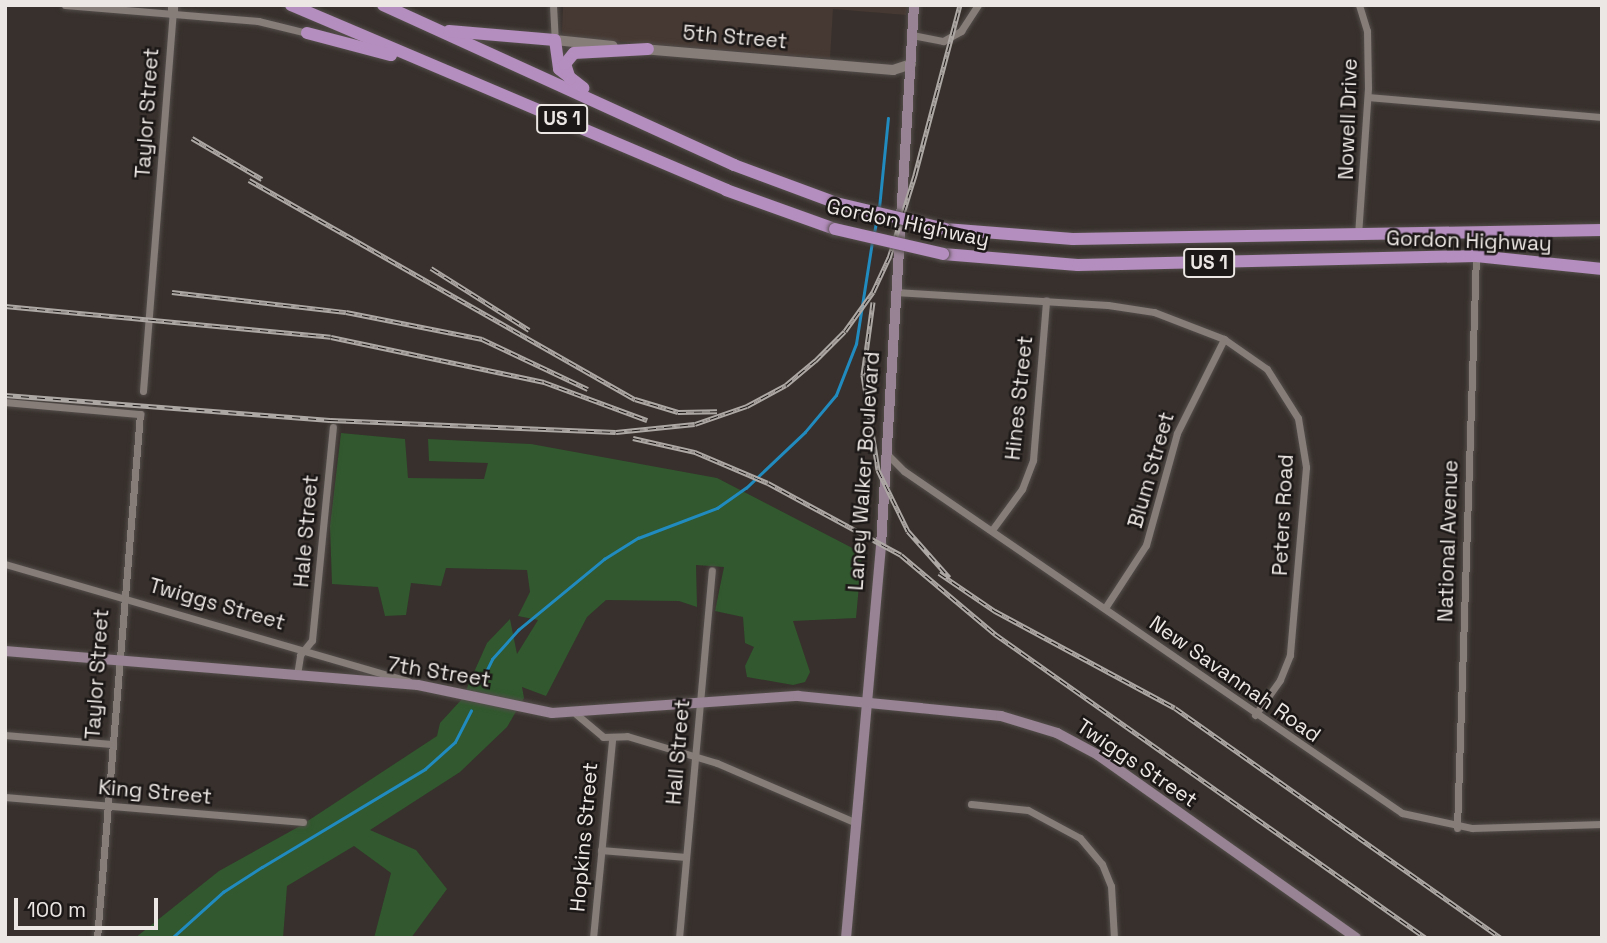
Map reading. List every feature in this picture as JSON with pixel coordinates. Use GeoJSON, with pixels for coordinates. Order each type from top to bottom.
{"type":"FeatureCollection","features":[{"type":"Feature","properties":{"kind":"highway","name":"Gordon Highway"},"geometry":{"type":"LineString","coordinates":[[291,5],[726,190],[835,229],[943,254],[1078,265],[1476,256],[1602,269]]}},
{"type":"Feature","properties":{"kind":"highway","name":"Gordon Highway"},"geometry":{"type":"LineString","coordinates":[[383,5],[799,190],[836,203],[946,229],[1062,239],[1358,235],[1484,229],[1602,230]]}},
{"type":"Feature","properties":{"kind":"highway"},"geometry":{"type":"LineString","coordinates":[[402,5],[453,31],[482,51]]}},
{"type":"Feature","properties":{"kind":"highway"},"geometry":{"type":"LineString","coordinates":[[435,29],[555,40],[556,63],[572,82],[799,190]]}},
{"type":"Feature","properties":{"kind":"highway"},"geometry":{"type":"LineString","coordinates":[[307,33],[333,36],[453,74]]}},
{"type":"Feature","properties":{"kind":"highway"},"geometry":{"type":"LineString","coordinates":[[572,82],[565,64],[574,53],[648,49]]}},
{"type":"Feature","properties":{"kind":"main road","name":"Laney Walker Boulevard"},"geometry":{"type":"LineString","coordinates":[[846,938],[886,453],[895,292],[905,204],[914,5]]}},
{"type":"Feature","properties":{"kind":"main road","name":"7th Street"},"geometry":{"type":"LineString","coordinates":[[5,651],[418,685],[458,691],[537,710],[576,713],[700,701],[798,696],[866,701]]}},
{"type":"Feature","properties":{"kind":"main road","name":"Twiggs Street"},"geometry":{"type":"LineString","coordinates":[[866,701],[889,708],[1001,716],[1057,733],[1098,755],[1356,938]]}},
{"type":"Feature","properties":{"kind":"street"},"geometry":{"type":"LineString","coordinates":[[65,5],[173,9],[258,21],[307,33]]}},
{"type":"Feature","properties":{"kind":"street"},"geometry":{"type":"LineString","coordinates":[[553,5],[555,40]]}},
{"type":"Feature","properties":{"kind":"street"},"geometry":{"type":"LineString","coordinates":[[912,35],[943,41],[961,31],[978,5]]}},
{"type":"Feature","properties":{"kind":"street","name":"Nowell Drive"},"geometry":{"type":"LineString","coordinates":[[1358,235],[1368,97],[1367,30],[1359,5]]}},
{"type":"Feature","properties":{"kind":"street","name":"Taylor Street"},"geometry":{"type":"LineString","coordinates":[[143,391],[173,9]]}},
{"type":"Feature","properties":{"kind":"street","name":"5th Street"},"geometry":{"type":"LineString","coordinates":[[555,40],[892,70],[911,64]]}},
{"type":"Feature","properties":{"kind":"street"},"geometry":{"type":"LineString","coordinates":[[1368,97],[1602,117]]}},
{"type":"Feature","properties":{"kind":"street","name":"National Avenue"},"geometry":{"type":"LineString","coordinates":[[1457,828],[1476,256]]}},
{"type":"Feature","properties":{"kind":"street","name":"Peters Road"},"geometry":{"type":"LineString","coordinates":[[895,292],[1046,300],[1154,312],[1224,339],[1260,363],[1282,388],[1305,447],[1290,655],[1280,680],[1255,715]]}},
{"type":"Feature","properties":{"kind":"street","name":"Hines Street"},"geometry":{"type":"LineString","coordinates":[[992,530],[1022,489],[1033,460],[1046,300]]}},
{"type":"Feature","properties":{"kind":"street","name":"Blum Street"},"geometry":{"type":"LineString","coordinates":[[1105,608],[1146,545],[1177,433],[1224,339]]}},
{"type":"Feature","properties":{"kind":"street","name":"Taylor Street"},"geometry":{"type":"LineString","coordinates":[[5,402],[140,414],[122,598],[97,938]]}},
{"type":"Feature","properties":{"kind":"street","name":"Hale Street"},"geometry":{"type":"LineString","coordinates":[[297,675],[305,649],[313,640],[333,427]]}},
{"type":"Feature","properties":{"kind":"street","name":"New Savannah Road"},"geometry":{"type":"LineString","coordinates":[[886,453],[904,471],[1389,806],[1417,818],[1457,828],[1602,824]]}},
{"type":"Feature","properties":{"kind":"street","name":"Twiggs Street"},"geometry":{"type":"LineString","coordinates":[[5,564],[305,649],[418,685]]}},
{"type":"Feature","properties":{"kind":"street","name":"Hall Street"},"geometry":{"type":"LineString","coordinates":[[679,938],[712,570]]}},
{"type":"Feature","properties":{"kind":"street"},"geometry":{"type":"LineString","coordinates":[[576,713],[612,740],[627,736],[695,756],[855,822]]}},
{"type":"Feature","properties":{"kind":"street"},"geometry":{"type":"LineString","coordinates":[[5,735],[111,744]]}},
{"type":"Feature","properties":{"kind":"street","name":"Hopkins Street"},"geometry":{"type":"LineString","coordinates":[[593,938],[612,740]]}},
{"type":"Feature","properties":{"kind":"street","name":"King Street"},"geometry":{"type":"LineString","coordinates":[[5,797],[303,822]]}},
{"type":"Feature","properties":{"kind":"street"},"geometry":{"type":"LineString","coordinates":[[971,804],[1028,810],[1080,838],[1102,864],[1111,886],[1114,938]]}},
{"type":"Feature","properties":{"kind":"street"},"geometry":{"type":"LineString","coordinates":[[601,850],[686,857]]}},
{"type":"Feature","properties":{"kind":"shaded area"},"geometry":{"type":"Polygon","coordinates":[[[563,5],[907,5],[906,15],[833,9],[830,59],[566,37],[562,33],[563,5]]]}},
{"type":"Feature","properties":{"kind":"green space"},"geometry":{"type":"Polygon","coordinates":[[[341,433],[405,439],[408,478],[484,479],[488,463],[429,461],[428,439],[531,444],[717,478],[862,553],[856,618],[793,621],[810,672],[805,682],[793,685],[747,677],[745,666],[754,647],[745,643],[743,617],[715,611],[724,567],[696,565],[697,607],[679,601],[606,600],[587,617],[546,696],[522,687],[524,698],[507,727],[460,772],[370,830],[416,850],[447,889],[411,938],[374,938],[391,873],[354,846],[287,886],[283,938],[135,938],[219,871],[300,826],[437,736],[440,723],[462,699],[487,643],[510,619],[517,654],[538,620],[518,616],[530,592],[527,570],[446,568],[441,586],[411,583],[406,615],[385,616],[378,587],[332,584],[330,526],[341,433]]]}},
{"type":"Feature","properties":{"kind":"waterway"},"geometry":{"type":"LineString","coordinates":[[879,208],[888,118]]}},
{"type":"Feature","properties":{"kind":"waterway"},"geometry":{"type":"LineString","coordinates":[[874,233],[877,218]]}},
{"type":"Feature","properties":{"kind":"waterway"},"geometry":{"type":"LineString","coordinates":[[481,682],[492,659],[518,630],[604,559],[638,538],[717,508],[746,488],[805,432],[836,395],[856,344],[872,242]]}},
{"type":"Feature","properties":{"kind":"waterway"},"geometry":{"type":"LineString","coordinates":[[172,938],[223,892],[425,769],[455,742],[471,711]]}},
{"type":"Feature","properties":{"kind":"railway"},"geometry":{"type":"LineString","coordinates":[[5,395],[330,420],[616,432],[695,424],[747,406],[786,385],[815,361],[845,331],[873,292],[889,258],[915,175],[960,5]]}},
{"type":"Feature","properties":{"kind":"railway"},"geometry":{"type":"LineString","coordinates":[[192,138],[262,179]]}},
{"type":"Feature","properties":{"kind":"railway"},"geometry":{"type":"LineString","coordinates":[[249,180],[635,399],[678,412],[717,411]]}},
{"type":"Feature","properties":{"kind":"railway"},"geometry":{"type":"LineString","coordinates":[[431,268],[529,330]]}},
{"type":"Feature","properties":{"kind":"railway"},"geometry":{"type":"LineString","coordinates":[[172,292],[346,312],[482,339],[588,389]]}},
{"type":"Feature","properties":{"kind":"railway"},"geometry":{"type":"LineString","coordinates":[[873,302],[863,375],[878,470],[908,531],[949,577]]}},
{"type":"Feature","properties":{"kind":"railway"},"geometry":{"type":"LineString","coordinates":[[5,306],[331,337],[544,382],[647,420]]}},
{"type":"Feature","properties":{"kind":"railway"},"geometry":{"type":"LineString","coordinates":[[633,438],[695,452],[768,483],[901,555],[995,634],[1426,938]]}},
{"type":"Feature","properties":{"kind":"railway"},"geometry":{"type":"LineString","coordinates":[[939,573],[995,611],[1175,708],[1501,938]]}}]}
